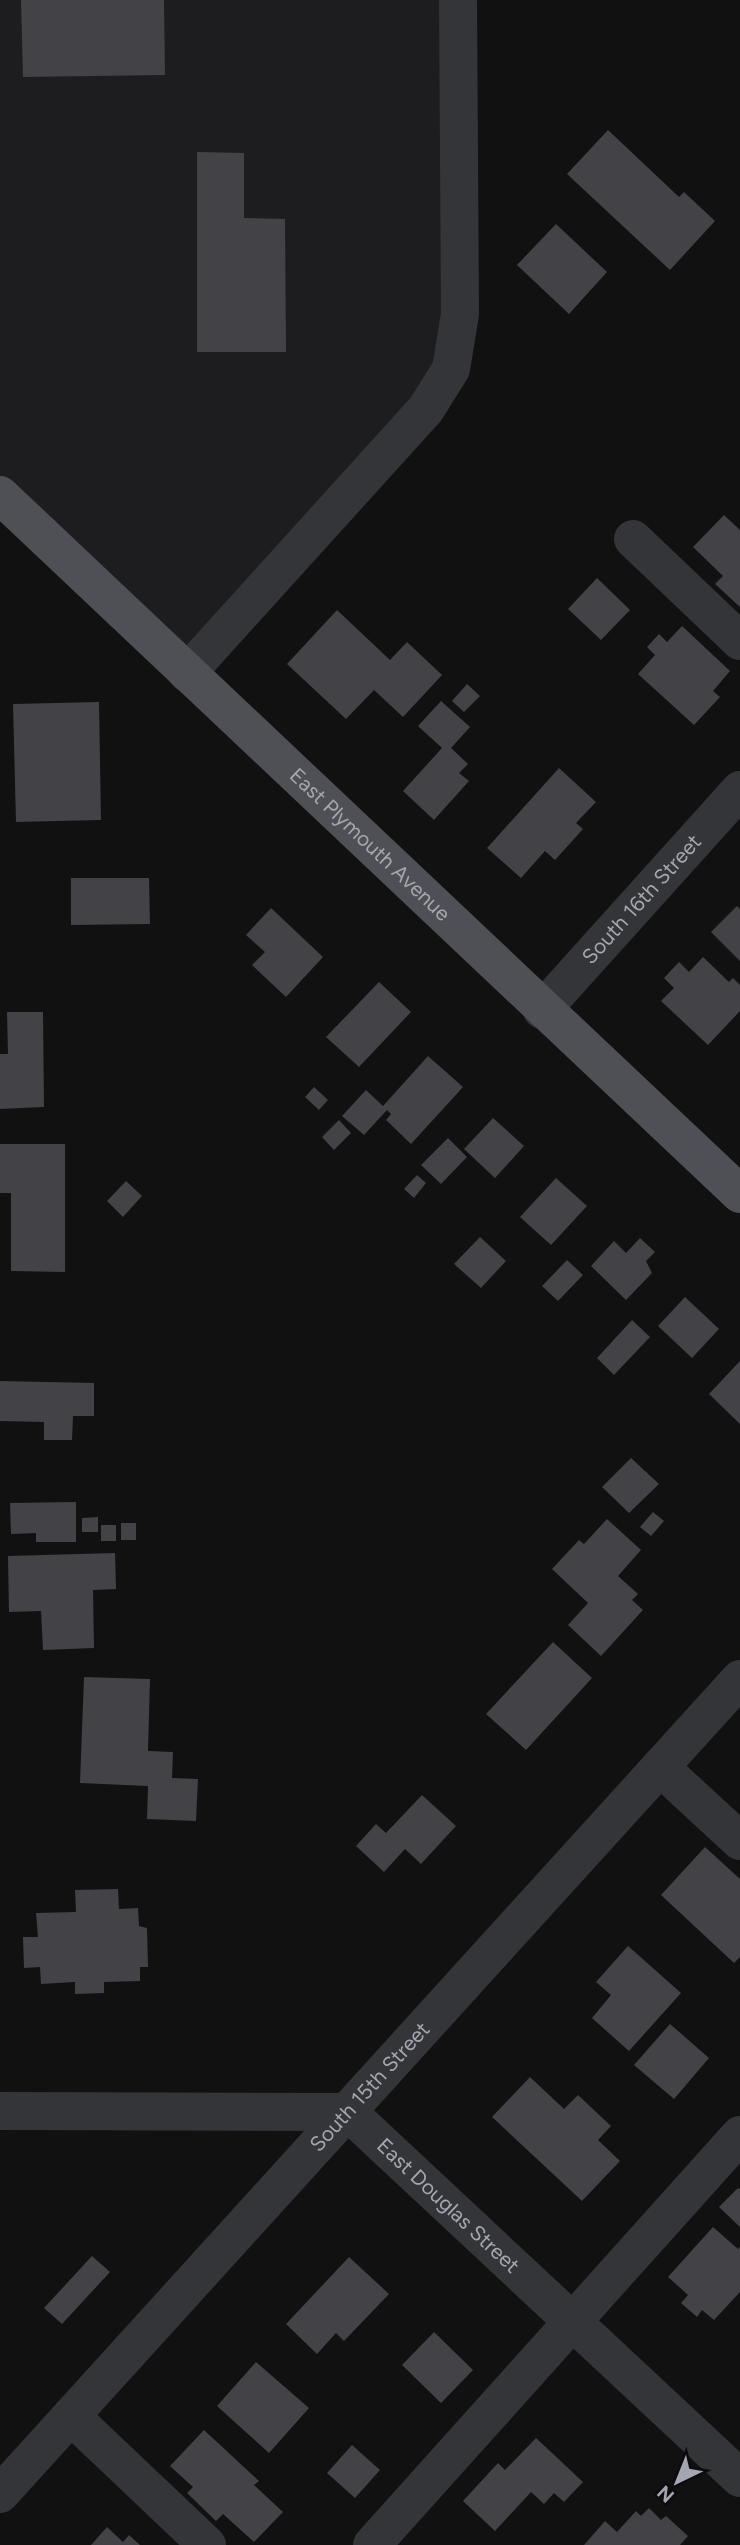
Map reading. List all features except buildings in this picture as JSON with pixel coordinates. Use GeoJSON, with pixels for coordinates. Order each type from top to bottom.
{"type":"FeatureCollection","features":[{"type":"Feature","properties":{"kind":"main road","name":"East Plymouth Avenue"},"geometry":{"type":"LineString","coordinates":[[0,495],[542,1010],[740,1194]]}},
{"type":"Feature","properties":{"kind":"main road"},"geometry":{"type":"LineString","coordinates":[[0,528],[49,541]]}},
{"type":"Feature","properties":{"kind":"street"},"geometry":{"type":"LineString","coordinates":[[187,673],[426,409],[451,369],[460,314],[457,0]]}},
{"type":"Feature","properties":{"kind":"street"},"geometry":{"type":"LineString","coordinates":[[633,540],[740,641]]}},
{"type":"Feature","properties":{"kind":"street","name":"South 16th Street"},"geometry":{"type":"LineString","coordinates":[[542,1010],[740,790]]}},
{"type":"Feature","properties":{"kind":"street","name":"South 15th Street"},"geometry":{"type":"LineString","coordinates":[[0,2494],[740,1679]]}},
{"type":"Feature","properties":{"kind":"street"},"geometry":{"type":"LineString","coordinates":[[660,1766],[740,1841]]}},
{"type":"Feature","properties":{"kind":"street"},"geometry":{"type":"LineString","coordinates":[[0,2111],[348,2112]]}},
{"type":"Feature","properties":{"kind":"street","name":"East Douglas Street"},"geometry":{"type":"LineString","coordinates":[[348,2112],[740,2478]]}},
{"type":"Feature","properties":{"kind":"street"},"geometry":{"type":"LineString","coordinates":[[372,2545],[740,2135]]}},
{"type":"Feature","properties":{"kind":"street"},"geometry":{"type":"LineString","coordinates":[[71,2416],[207,2545]]}},
{"type":"Feature","properties":{"kind":"shaded area"},"geometry":{"type":"Polygon","coordinates":[[[0,0],[447,0],[448,367],[187,670],[0,493],[0,0]]]}}]}
